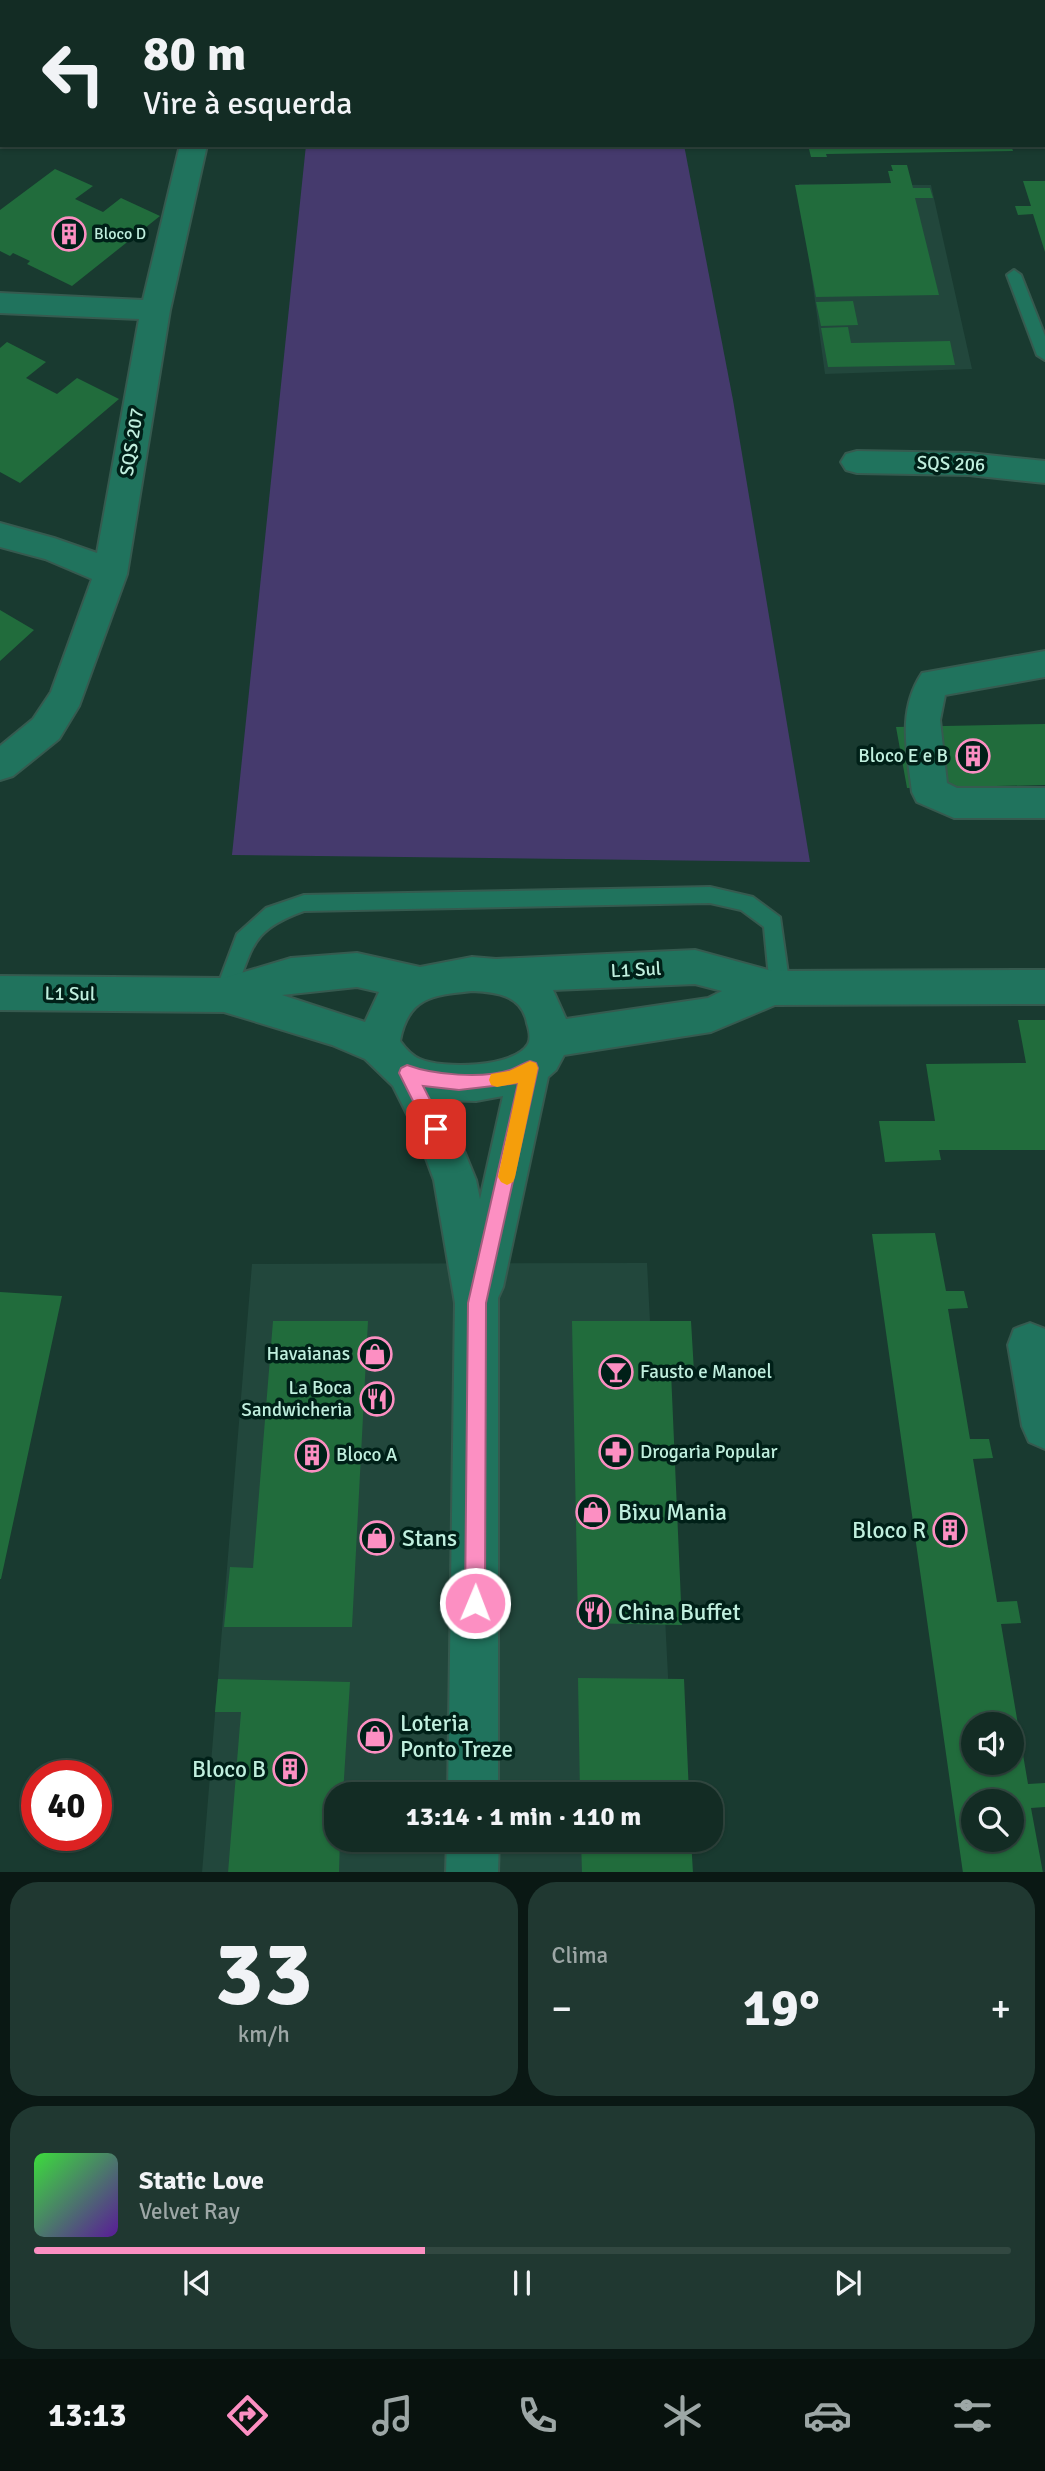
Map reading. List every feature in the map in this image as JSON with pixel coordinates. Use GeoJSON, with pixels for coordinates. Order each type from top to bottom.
{"type":"FeatureCollection","features":[{"type":"Feature","properties":{"kind":"street","name":"SQS 207"},"geometry":{"type":"LineString","coordinates":[[0,766],[46,729],[66,696],[110,574],[155,310],[194,147]]}},
{"type":"Feature","properties":{"kind":"street"},"geometry":{"type":"LineString","coordinates":[[0,303],[155,310]]}},
{"type":"Feature","properties":{"kind":"street","name":"SQS 206"},"geometry":{"type":"LineString","coordinates":[[857,462],[969,464],[1045,472]]}},
{"type":"Feature","properties":{"kind":"street"},"geometry":{"type":"LineString","coordinates":[[0,535],[84,559],[110,574]]}},
{"type":"Feature","properties":{"kind":"street"},"geometry":{"type":"LineString","coordinates":[[1045,664],[934,683],[927,690],[921,706],[930,792],[954,803],[1045,803]]}},
{"type":"Feature","properties":{"kind":"street","name":"L1 Sul"},"geometry":{"type":"LineString","coordinates":[[497,976],[695,967],[776,988],[1045,987]]}},
{"type":"Feature","properties":{"kind":"street","name":"L1 Sul"},"geometry":{"type":"LineString","coordinates":[[224,995],[291,975],[357,970],[418,983]]}},
{"type":"Feature","properties":{"kind":"street"},"geometry":{"type":"LineString","coordinates":[[473,1782],[477,1303],[455,1180],[436,1129],[393,1059],[385,1013],[396,997],[418,983],[460,975],[497,976],[523,985],[537,999],[547,1019],[477,1303]]}},
{"type":"Feature","properties":{"kind":"street","name":"L1 Sul"},"geometry":{"type":"LineString","coordinates":[[540,1054],[711,1015],[776,988]]}},
{"type":"Feature","properties":{"kind":"street","name":"L1 Sul"},"geometry":{"type":"LineString","coordinates":[[0,993],[224,995],[338,1029],[393,1059]]}},
{"type":"Feature","properties":{"kind":"street"},"geometry":{"type":"LineString","coordinates":[[393,1059],[426,1080],[459,1083],[511,1078],[540,1054]]}},
{"type":"Feature","properties":{"kind":"street"},"geometry":{"type":"LineString","coordinates":[[1031,1345],[1045,1426]]}},
{"type":"Feature","properties":{"kind":"street"},"geometry":{"type":"LineString","coordinates":[[472,1872],[473,1852]]}},
{"type":"Feature","properties":{"kind":"lane"},"geometry":{"type":"LineString","coordinates":[[1014,275],[1045,355]]}},
{"type":"Feature","properties":{"kind":"lane"},"geometry":{"type":"LineString","coordinates":[[224,995],[243,940],[273,914],[304,903],[710,895],[746,903],[773,923],[776,988]]}},
{"type":"Feature","properties":{"kind":"shaded area"},"geometry":{"type":"Polygon","coordinates":[[[306,147],[684,147],[733,400],[810,862],[232,855],[306,147]]]}},
{"type":"Feature","properties":{"kind":"shaded area"},"geometry":{"type":"Polygon","coordinates":[[[799,184],[931,185],[972,369],[825,374],[799,184]]]}},
{"type":"Feature","properties":{"kind":"shaded area"},"geometry":{"type":"Polygon","coordinates":[[[647,1263],[673,1782],[324,1782],[324,1852],[677,1852],[678,1872],[202,1872],[252,1264],[647,1263]]]}},
{"type":"Feature","properties":{"kind":"building"},"geometry":{"type":"Polygon","coordinates":[[[808,147],[1012,147],[1013,151],[826,154],[827,157],[811,157],[808,147]]]}},
{"type":"Feature","properties":{"kind":"building"},"geometry":{"type":"Polygon","coordinates":[[[891,165],[907,165],[913,188],[930,188],[933,198],[915,198],[939,295],[816,297],[795,185],[891,183],[888,171],[893,171],[891,165]]]}},
{"type":"Feature","properties":{"kind":"building","name":"Bloco D"},"geometry":{"type":"Polygon","coordinates":[[[55,169],[93,186],[75,199],[103,212],[121,198],[160,216],[72,286],[27,264],[30,261],[13,253],[10,256],[0,251],[0,210],[55,169]]]}},
{"type":"Feature","properties":{"kind":"building"},"geometry":{"type":"Polygon","coordinates":[[[1023,181],[1045,181],[1045,252],[1033,214],[1018,215],[1015,206],[1031,206],[1023,181]]]}},
{"type":"Feature","properties":{"kind":"building"},"geometry":{"type":"Polygon","coordinates":[[[853,301],[858,325],[821,326],[816,302],[853,301]]]}},
{"type":"Feature","properties":{"kind":"building"},"geometry":{"type":"Polygon","coordinates":[[[848,327],[851,343],[950,341],[955,365],[828,367],[821,328],[848,327]]]}},
{"type":"Feature","properties":{"kind":"building"},"geometry":{"type":"Polygon","coordinates":[[[7,342],[46,362],[26,378],[57,394],[77,378],[119,399],[20,483],[0,472],[0,348],[7,342]]]}},
{"type":"Feature","properties":{"kind":"building"},"geometry":{"type":"Polygon","coordinates":[[[0,610],[34,630],[0,661],[0,610]]]}},
{"type":"Feature","properties":{"kind":"building","name":"Bloco E e B"},"geometry":{"type":"Polygon","coordinates":[[[1045,724],[1045,785],[907,788],[896,727],[1045,724]]]}},
{"type":"Feature","properties":{"kind":"building"},"geometry":{"type":"Polygon","coordinates":[[[1018,1020],[1045,1020],[1045,1150],[939,1150],[941,1160],[885,1162],[879,1121],[935,1121],[926,1064],[1026,1063],[1018,1020]]]}},
{"type":"Feature","properties":{"kind":"building","name":"Bloco R"},"geometry":{"type":"Polygon","coordinates":[[[935,1233],[946,1291],[964,1291],[968,1308],[948,1309],[970,1439],[989,1439],[993,1458],[973,1459],[997,1602],[1017,1601],[1021,1623],[1001,1624],[1016,1712],[961,1712],[961,1775],[1024,1775],[1024,1760],[1028,1784],[1045,1783],[1045,1807],[1031,1808],[1043,1872],[963,1872],[872,1234],[935,1233]]]}},
{"type":"Feature","properties":{"kind":"building"},"geometry":{"type":"Polygon","coordinates":[[[0,1292],[62,1296],[1,1579],[0,1579],[0,1292]]]}},
{"type":"Feature","properties":{"kind":"building","name":"Bloco A"},"geometry":{"type":"Polygon","coordinates":[[[273,1321],[368,1321],[352,1627],[224,1627],[230,1567],[253,1568],[273,1321]]]}},
{"type":"Feature","properties":{"kind":"building"},"geometry":{"type":"Polygon","coordinates":[[[572,1321],[691,1321],[694,1372],[671,1372],[682,1625],[578,1623],[572,1321]]]}},
{"type":"Feature","properties":{"kind":"building"},"geometry":{"type":"Polygon","coordinates":[[[578,1678],[684,1679],[688,1782],[580,1782],[578,1678]]]}},
{"type":"Feature","properties":{"kind":"building","name":"Bloco B"},"geometry":{"type":"Polygon","coordinates":[[[218,1679],[350,1682],[344,1782],[324,1782],[324,1852],[340,1852],[339,1872],[228,1872],[241,1712],[215,1712],[218,1679]]]}},
{"type":"Feature","properties":{"kind":"building"},"geometry":{"type":"Polygon","coordinates":[[[581,1852],[692,1852],[693,1872],[582,1872],[581,1852]]]}},
{"type":"Feature","properties":{"kind":"slow traffic"},"geometry":{"type":"LineString","coordinates":[[497,1080],[511,1078],[530,1068],[507,1177]]}},
{"type":"Feature","properties":{"kind":"place","name":"Bloco D"},"geometry":{"type":"Point","coordinates":[69,234]}},
{"type":"Feature","properties":{"kind":"place","name":"Bloco E e B"},"geometry":{"type":"Point","coordinates":[973,756]}},
{"type":"Feature","properties":{"kind":"place","name":"Havaianas"},"geometry":{"type":"Point","coordinates":[375,1354]}},
{"type":"Feature","properties":{"kind":"place","name":"Fausto e Manoel"},"geometry":{"type":"Point","coordinates":[616,1372]}},
{"type":"Feature","properties":{"kind":"place","name":"La Boca Sandwicheria"},"geometry":{"type":"Point","coordinates":[377,1399]}},
{"type":"Feature","properties":{"kind":"place","name":"Drogaria Popular"},"geometry":{"type":"Point","coordinates":[616,1452]}},
{"type":"Feature","properties":{"kind":"place","name":"Bloco A"},"geometry":{"type":"Point","coordinates":[312,1455]}},
{"type":"Feature","properties":{"kind":"place","name":"Bixu Mania"},"geometry":{"type":"Point","coordinates":[593,1512]}},
{"type":"Feature","properties":{"kind":"place","name":"Bloco R"},"geometry":{"type":"Point","coordinates":[950,1530]}},
{"type":"Feature","properties":{"kind":"place","name":"Stans"},"geometry":{"type":"Point","coordinates":[377,1538]}},
{"type":"Feature","properties":{"kind":"place","name":"China Buffet"},"geometry":{"type":"Point","coordinates":[594,1612]}},
{"type":"Feature","properties":{"kind":"place","name":"Loteria Ponto Treze"},"geometry":{"type":"Point","coordinates":[375,1736]}},
{"type":"Feature","properties":{"kind":"place","name":"Bloco B"},"geometry":{"type":"Point","coordinates":[290,1769]}},
{"type":"Feature","properties":{"kind":"route"},"geometry":{"type":"LineString","coordinates":[[436,1129],[407,1073],[426,1080],[459,1083],[511,1078],[530,1068],[477,1303],[475,1603]]}}]}
